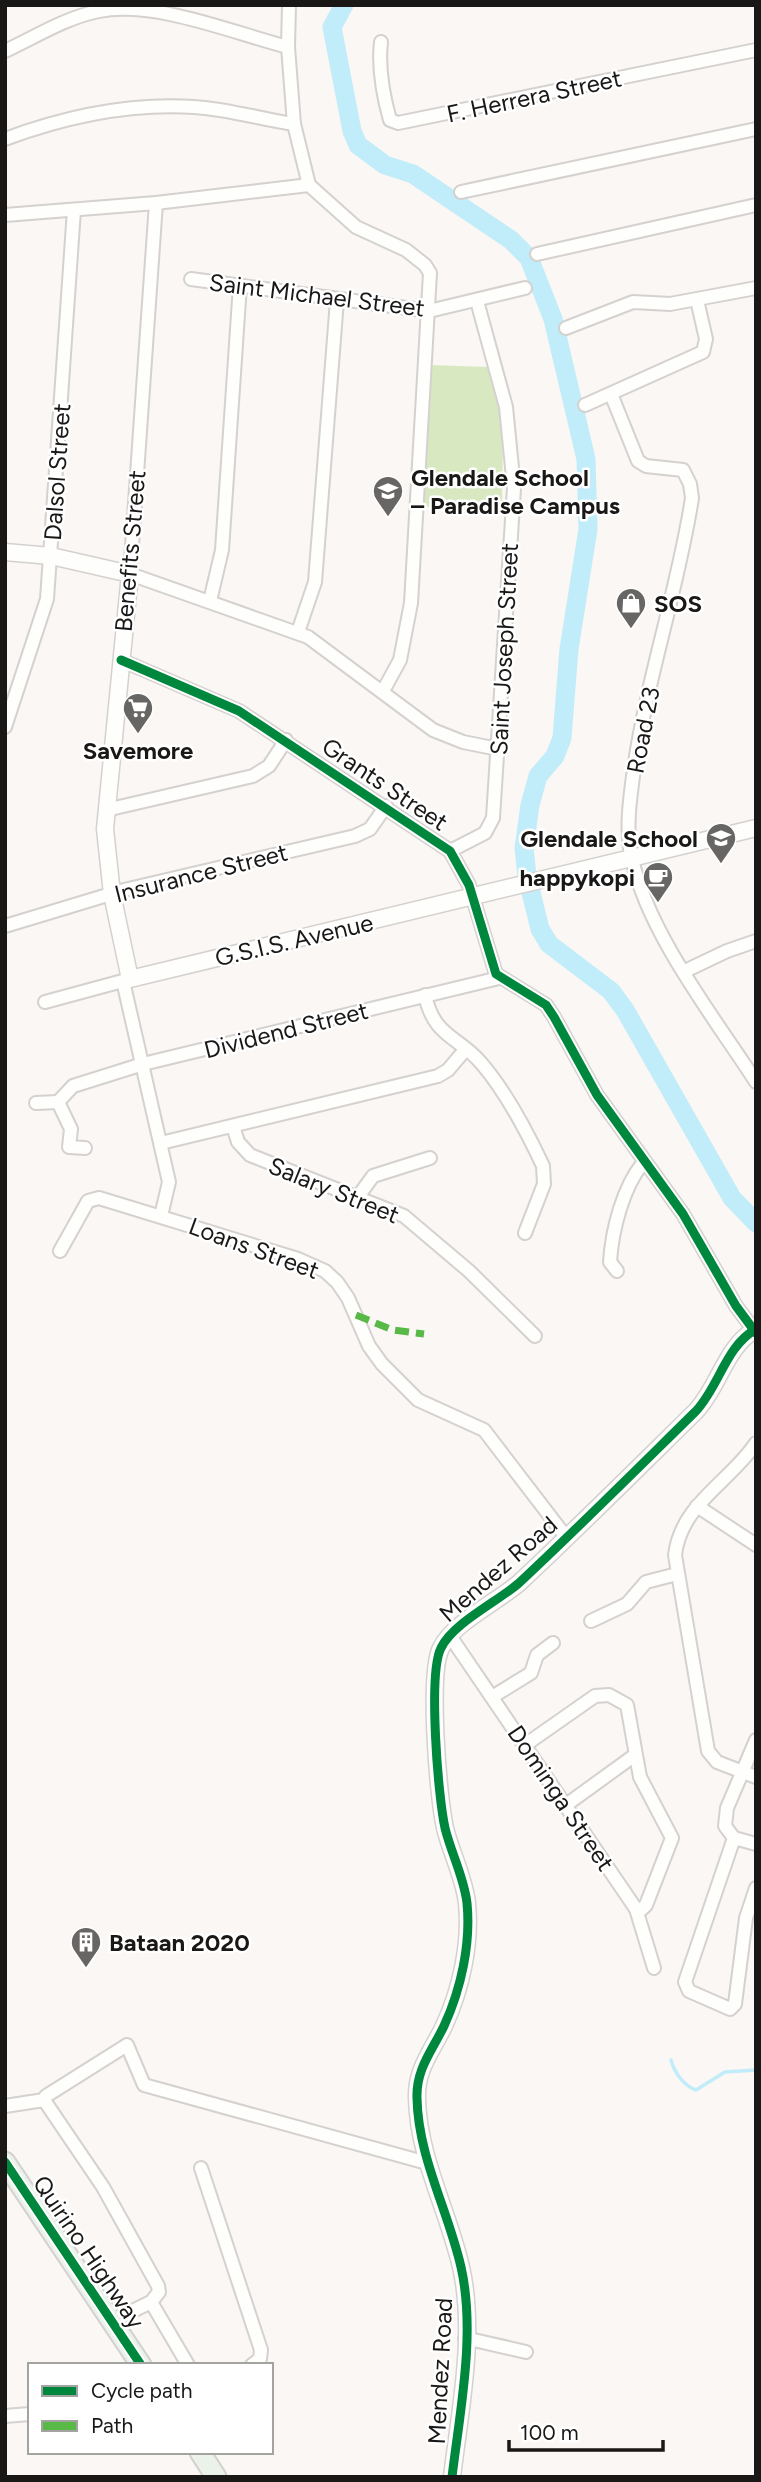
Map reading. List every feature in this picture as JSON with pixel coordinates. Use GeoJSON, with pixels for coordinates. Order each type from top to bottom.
{"type":"FeatureCollection","features":[{"type":"Feature","properties":{"kind":"main road","name":"Quirino Highway"},"geometry":{"type":"LineString","coordinates":[[5,2162],[140,2363]]}},
{"type":"Feature","properties":{"kind":"main road"},"geometry":{"type":"LineString","coordinates":[[201,2454],[216,2477]]}},
{"type":"Feature","properties":{"kind":"street"},"geometry":{"type":"LineString","coordinates":[[289,5],[288,47],[294,124],[309,185],[356,227],[406,250],[425,265],[431,284],[411,603],[400,660],[383,691]]}},
{"type":"Feature","properties":{"kind":"street"},"geometry":{"type":"LineString","coordinates":[[5,51],[79,16],[126,8],[174,17],[288,47]]}},
{"type":"Feature","properties":{"kind":"street","name":"F. Herrera Street"},"geometry":{"type":"LineString","coordinates":[[381,43],[381,77],[387,109],[390,120],[398,123],[756,50]]}},
{"type":"Feature","properties":{"kind":"street"},"geometry":{"type":"LineString","coordinates":[[5,139],[79,118],[142,106],[196,107],[294,124]]}},
{"type":"Feature","properties":{"kind":"street"},"geometry":{"type":"LineString","coordinates":[[461,192],[756,129]]}},
{"type":"Feature","properties":{"kind":"street"},"geometry":{"type":"LineString","coordinates":[[5,215],[156,204],[309,185]]}},
{"type":"Feature","properties":{"kind":"street","name":"Benefits Street"},"geometry":{"type":"LineString","coordinates":[[156,204],[130,574],[106,810],[106,847],[126,980],[170,1186],[161,1216]]}},
{"type":"Feature","properties":{"kind":"street"},"geometry":{"type":"LineString","coordinates":[[537,254],[756,205]]}},
{"type":"Feature","properties":{"kind":"street","name":"Dalsol Street"},"geometry":{"type":"LineString","coordinates":[[5,727],[47,598],[74,210]]}},
{"type":"Feature","properties":{"kind":"street","name":"Saint Michael Street"},"geometry":{"type":"LineString","coordinates":[[191,279],[429,311],[524,288]]}},
{"type":"Feature","properties":{"kind":"street"},"geometry":{"type":"LineString","coordinates":[[210,601],[222,550],[240,285]]}},
{"type":"Feature","properties":{"kind":"street"},"geometry":{"type":"LineString","coordinates":[[566,328],[633,302],[670,304],[756,288]]}},
{"type":"Feature","properties":{"kind":"street"},"geometry":{"type":"LineString","coordinates":[[298,632],[315,582],[337,300]]}},
{"type":"Feature","properties":{"kind":"street"},"geometry":{"type":"LineString","coordinates":[[585,405],[703,352],[706,339],[697,300]]}},
{"type":"Feature","properties":{"kind":"street","name":"Saint Joseph Street"},"geometry":{"type":"LineString","coordinates":[[450,851],[485,833],[492,822],[513,473],[505,401],[477,301]]}},
{"type":"Feature","properties":{"kind":"street","name":"Road 23"},"geometry":{"type":"LineString","coordinates":[[611,394],[638,461],[646,466],[683,470],[690,484],[692,498],[636,756],[630,814],[631,858],[649,907],[685,971],[756,1082]]}},
{"type":"Feature","properties":{"kind":"street"},"geometry":{"type":"LineString","coordinates":[[5,552],[51,556],[130,574],[298,632],[383,691],[433,730],[463,742],[498,749]]}},
{"type":"Feature","properties":{"kind":"street","name":"Grants Street"},"geometry":{"type":"LineString","coordinates":[[121,660],[225,704],[286,740],[450,851],[464,873],[499,978]]}},
{"type":"Feature","properties":{"kind":"street"},"geometry":{"type":"LineString","coordinates":[[106,810],[253,776],[269,766],[286,740]]}},
{"type":"Feature","properties":{"kind":"street","name":"Insurance Street"},"geometry":{"type":"LineString","coordinates":[[5,926],[112,894],[355,836],[370,829],[386,806]]}},
{"type":"Feature","properties":{"kind":"street","name":"G.S.I.S. Avenue"},"geometry":{"type":"LineString","coordinates":[[45,1002],[126,980],[756,828]]}},
{"type":"Feature","properties":{"kind":"street"},"geometry":{"type":"LineString","coordinates":[[685,971],[756,941]]}},
{"type":"Feature","properties":{"kind":"street"},"geometry":{"type":"LineString","coordinates":[[499,978],[546,1005],[597,1095],[643,1163],[683,1214],[755,1331]]}},
{"type":"Feature","properties":{"kind":"street","name":"Dividend Street"},"geometry":{"type":"LineString","coordinates":[[58,1102],[73,1086],[143,1064],[499,978]]}},
{"type":"Feature","properties":{"kind":"street"},"geometry":{"type":"LineString","coordinates":[[425,995],[434,1022],[481,1063],[543,1166],[544,1184],[525,1233]]}},
{"type":"Feature","properties":{"kind":"street"},"geometry":{"type":"LineString","coordinates":[[161,1143],[438,1076],[448,1070],[466,1050]]}},
{"type":"Feature","properties":{"kind":"street"},"geometry":{"type":"LineString","coordinates":[[36,1103],[58,1102],[71,1129],[69,1147],[85,1148]]}},
{"type":"Feature","properties":{"kind":"street","name":"Salary Street"},"geometry":{"type":"LineString","coordinates":[[233,1126],[238,1142],[250,1155],[404,1216],[469,1271],[535,1336]]}},
{"type":"Feature","properties":{"kind":"street"},"geometry":{"type":"LineString","coordinates":[[357,1198],[373,1176],[430,1158]]}},
{"type":"Feature","properties":{"kind":"street"},"geometry":{"type":"LineString","coordinates":[[611,1266],[629,1183],[643,1163]]}},
{"type":"Feature","properties":{"kind":"street","name":"Loans Street"},"geometry":{"type":"LineString","coordinates":[[60,1251],[92,1197],[161,1216],[325,1271],[348,1298],[369,1346],[382,1364],[418,1400],[484,1430],[566,1537]]}},
{"type":"Feature","properties":{"kind":"street","name":"Mendez Road"},"geometry":{"type":"LineString","coordinates":[[452,2477],[465,2338],[461,2268],[427,2163],[418,2117],[420,2072],[450,2011],[461,1976],[467,1940],[465,1890],[446,1832],[438,1783],[437,1661],[440,1649],[450,1636],[509,1591],[704,1402],[735,1346],[755,1331]]}},
{"type":"Feature","properties":{"kind":"street"},"geometry":{"type":"LineString","coordinates":[[756,1443],[752,1458],[697,1506],[677,1539],[677,1574],[708,1751],[717,1762],[756,1777]]}},
{"type":"Feature","properties":{"kind":"street"},"geometry":{"type":"LineString","coordinates":[[697,1506],[756,1545]]}},
{"type":"Feature","properties":{"kind":"street"},"geometry":{"type":"LineString","coordinates":[[591,1622],[627,1604],[646,1582],[677,1574]]}},
{"type":"Feature","properties":{"kind":"street","name":"Dominga Street"},"geometry":{"type":"LineString","coordinates":[[450,1636],[636,1909],[654,1968]]}},
{"type":"Feature","properties":{"kind":"street"},"geometry":{"type":"LineString","coordinates":[[492,1698],[531,1673],[537,1655],[553,1643]]}},
{"type":"Feature","properties":{"kind":"street"},"geometry":{"type":"LineString","coordinates":[[524,1745],[595,1696],[609,1695],[627,1705],[640,1777],[672,1838],[646,1905],[642,1909],[636,1909]]}},
{"type":"Feature","properties":{"kind":"street"},"geometry":{"type":"LineString","coordinates":[[756,1740],[727,1808],[725,1820],[726,1830],[734,1838],[756,1844]]}},
{"type":"Feature","properties":{"kind":"street"},"geometry":{"type":"LineString","coordinates":[[566,1805],[635,1755]]}},
{"type":"Feature","properties":{"kind":"street"},"geometry":{"type":"LineString","coordinates":[[734,1838],[685,1982],[690,1991],[730,2009],[735,2004],[746,1918],[756,1888]]}},
{"type":"Feature","properties":{"kind":"street"},"geometry":{"type":"LineString","coordinates":[[5,2106],[44,2100],[46,2096],[127,2045],[144,2085],[427,2163]]}},
{"type":"Feature","properties":{"kind":"street"},"geometry":{"type":"LineString","coordinates":[[44,2100],[103,2187],[158,2286],[159,2292],[151,2302],[112,2321]]}},
{"type":"Feature","properties":{"kind":"street"},"geometry":{"type":"LineString","coordinates":[[201,2168],[261,2350],[260,2359],[255,2363]]}},
{"type":"Feature","properties":{"kind":"street"},"geometry":{"type":"LineString","coordinates":[[151,2302],[187,2363]]}},
{"type":"Feature","properties":{"kind":"street"},"geometry":{"type":"LineString","coordinates":[[465,2338],[526,2352]]}},
{"type":"Feature","properties":{"kind":"street"},"geometry":{"type":"LineString","coordinates":[[5,2416],[28,2414]]}},
{"type":"Feature","properties":{"kind":"green space"},"geometry":{"type":"Polygon","coordinates":[[[429,365],[488,367],[503,424],[502,513],[421,506],[429,365]]]}},
{"type":"Feature","properties":{"kind":"waterway"},"geometry":{"type":"LineString","coordinates":[[344,5],[332,27],[352,131],[358,145],[385,165],[413,174],[511,240],[529,258],[553,319],[586,459],[588,529],[569,649],[562,738],[555,756],[538,776],[530,805],[524,848],[527,876],[540,929],[549,944],[611,991],[625,1010],[732,1198],[756,1223]]}},
{"type":"Feature","properties":{"kind":"waterway"},"geometry":{"type":"LineString","coordinates":[[671,2060],[680,2078],[696,2090],[725,2072],[756,2070]]}},
{"type":"Feature","properties":{"kind":"marked path"},"geometry":{"type":"LineString","coordinates":[[356,1315],[393,1330],[424,1334]]}},
{"type":"Feature","properties":{"kind":"cycle path"},"geometry":{"type":"LineString","coordinates":[[121,660],[239,711],[450,851],[469,885],[496,974],[546,1005],[597,1095],[683,1214],[736,1306],[756,1333]]}},
{"type":"Feature","properties":{"kind":"cycle path"},"geometry":{"type":"LineString","coordinates":[[452,2477],[467,2345],[465,2292],[461,2267],[422,2141],[417,2098],[422,2069],[455,1997],[466,1950],[468,1919],[465,1893],[445,1828],[440,1790],[435,1708],[437,1662],[441,1648],[455,1630],[519,1583],[696,1411],[737,1346],[756,1329]]}},
{"type":"Feature","properties":{"kind":"cycle path"},"geometry":{"type":"LineString","coordinates":[[5,2162],[140,2363]]}},
{"type":"Feature","properties":{"kind":"place","name":"Glendale School – Paradise Campus"},"geometry":{"type":"Point","coordinates":[388,518]}},
{"type":"Feature","properties":{"kind":"place","name":"SOS"},"geometry":{"type":"Point","coordinates":[631,630]}},
{"type":"Feature","properties":{"kind":"place","name":"Savemore"},"geometry":{"type":"Point","coordinates":[138,735]}},
{"type":"Feature","properties":{"kind":"place","name":"Glendale School"},"geometry":{"type":"Point","coordinates":[721,865]}},
{"type":"Feature","properties":{"kind":"place","name":"happykopi"},"geometry":{"type":"Point","coordinates":[658,904]}},
{"type":"Feature","properties":{"kind":"place","name":"Bataan 2020"},"geometry":{"type":"Point","coordinates":[86,1969]}}]}
